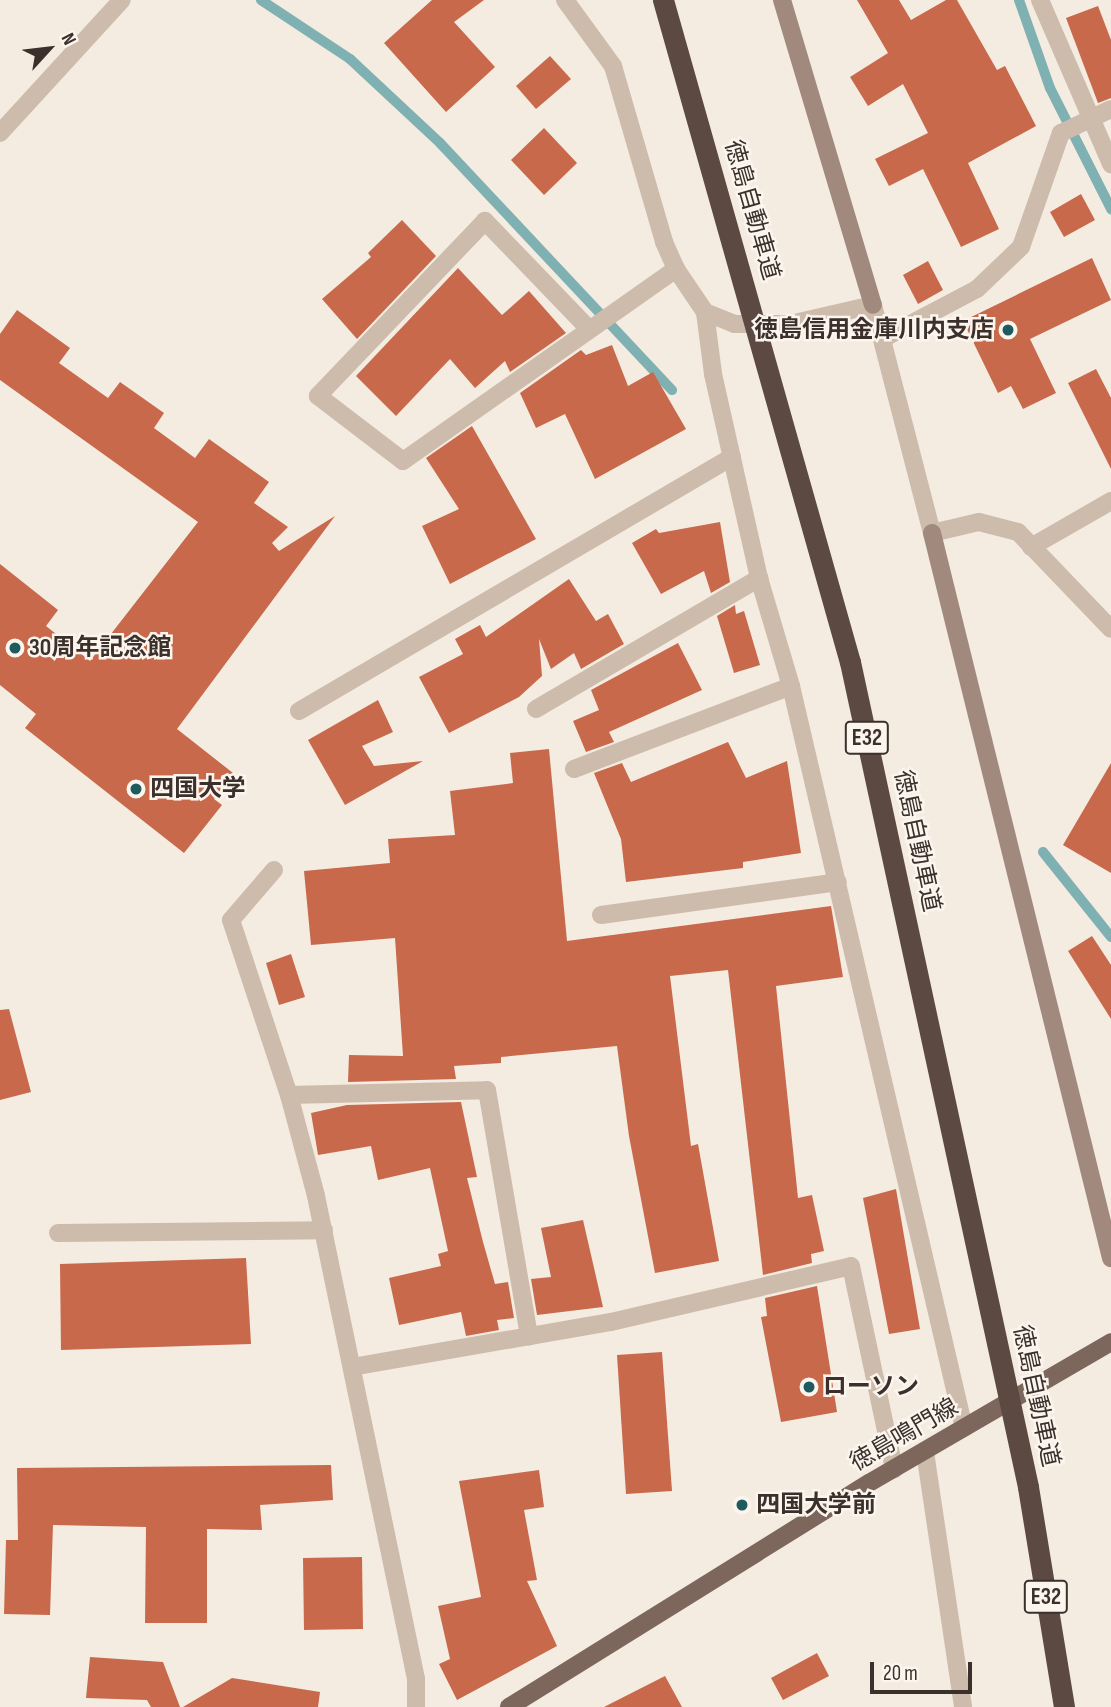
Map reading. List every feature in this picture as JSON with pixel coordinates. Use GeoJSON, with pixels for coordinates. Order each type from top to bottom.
{"type":"FeatureCollection","features":[{"type":"Feature","properties":{"kind":"highway","name":"徳島自動車道"},"geometry":{"type":"LineString","coordinates":[[663,0],[850,662],[1028,1487],[1064,1707]]}},
{"type":"Feature","properties":{"kind":"main road","name":"徳島鳴門線"},"geometry":{"type":"LineString","coordinates":[[509,1707],[894,1469],[1111,1342]]}},
{"type":"Feature","properties":{"kind":"street"},"geometry":{"type":"LineString","coordinates":[[0,133],[122,0]]}},
{"type":"Feature","properties":{"kind":"street"},"geometry":{"type":"LineString","coordinates":[[565,0],[588,27],[613,66],[676,269],[705,312],[732,457],[759,578],[792,686],[964,1429]]}},
{"type":"Feature","properties":{"kind":"street"},"geometry":{"type":"LineString","coordinates":[[584,0],[588,27]]}},
{"type":"Feature","properties":{"kind":"street"},"geometry":{"type":"LineString","coordinates":[[782,0],[882,339],[1111,1258]]}},
{"type":"Feature","properties":{"kind":"street"},"geometry":{"type":"LineString","coordinates":[[1040,0],[1075,125],[1111,164]]}},
{"type":"Feature","properties":{"kind":"street"},"geometry":{"type":"LineString","coordinates":[[882,339],[977,289],[1020,247],[1075,125],[1111,109]]}},
{"type":"Feature","properties":{"kind":"street"},"geometry":{"type":"LineString","coordinates":[[592,325],[485,221],[318,396],[403,461],[592,325],[676,269]]}},
{"type":"Feature","properties":{"kind":"street"},"geometry":{"type":"LineString","coordinates":[[705,312],[734,324],[790,324],[873,305]]}},
{"type":"Feature","properties":{"kind":"street"},"geometry":{"type":"LineString","coordinates":[[299,711],[732,457]]}},
{"type":"Feature","properties":{"kind":"street"},"geometry":{"type":"LineString","coordinates":[[1031,547],[1111,501]]}},
{"type":"Feature","properties":{"kind":"street"},"geometry":{"type":"LineString","coordinates":[[932,533],[979,522],[1001,525],[1018,532],[1111,629]]}},
{"type":"Feature","properties":{"kind":"street"},"geometry":{"type":"LineString","coordinates":[[536,709],[759,578]]}},
{"type":"Feature","properties":{"kind":"street"},"geometry":{"type":"LineString","coordinates":[[574,769],[792,686]]}},
{"type":"Feature","properties":{"kind":"street"},"geometry":{"type":"LineString","coordinates":[[274,870],[231,920],[289,1096],[324,1230],[416,1679],[416,1707]]}},
{"type":"Feature","properties":{"kind":"street"},"geometry":{"type":"LineString","coordinates":[[601,915],[838,883]]}},
{"type":"Feature","properties":{"kind":"street"},"geometry":{"type":"LineString","coordinates":[[289,1096],[487,1090],[530,1336]]}},
{"type":"Feature","properties":{"kind":"street"},"geometry":{"type":"LineString","coordinates":[[58,1233],[324,1230]]}},
{"type":"Feature","properties":{"kind":"street"},"geometry":{"type":"LineString","coordinates":[[352,1367],[611,1322],[850,1266],[894,1469]]}},
{"type":"Feature","properties":{"kind":"street"},"geometry":{"type":"LineString","coordinates":[[925,1451],[963,1707]]}},
{"type":"Feature","properties":{"kind":"building"},"geometry":{"type":"Polygon","coordinates":[[[432,0],[484,0],[454,22],[495,67],[446,112],[384,43],[432,0]]]}},
{"type":"Feature","properties":{"kind":"building"},"geometry":{"type":"Polygon","coordinates":[[[857,0],[899,0],[911,20],[946,0],[957,0],[997,70],[1005,66],[1036,126],[968,163],[999,229],[961,247],[923,169],[889,186],[875,159],[928,133],[903,84],[868,106],[850,77],[888,53],[857,0]]]}},
{"type":"Feature","properties":{"kind":"building"},"geometry":{"type":"Polygon","coordinates":[[[1098,6],[1111,40],[1111,98],[1098,103],[1066,18],[1098,6]]]}},
{"type":"Feature","properties":{"kind":"building"},"geometry":{"type":"Polygon","coordinates":[[[550,56],[571,79],[536,109],[516,86],[550,56]]]}},
{"type":"Feature","properties":{"kind":"building"},"geometry":{"type":"Polygon","coordinates":[[[544,128],[577,163],[544,195],[511,160],[544,128]]]}},
{"type":"Feature","properties":{"kind":"building"},"geometry":{"type":"Polygon","coordinates":[[[1081,194],[1095,220],[1064,237],[1050,212],[1081,194]]]}},
{"type":"Feature","properties":{"kind":"building"},"geometry":{"type":"Polygon","coordinates":[[[402,220],[436,256],[357,339],[322,299],[371,257],[368,253],[402,220]]]}},
{"type":"Feature","properties":{"kind":"building","name":"徳島信用金庫川内支店"},"geometry":{"type":"Polygon","coordinates":[[[1092,258],[1111,300],[1030,339],[1056,393],[1023,409],[1011,386],[998,393],[963,321],[1092,258]]]}},
{"type":"Feature","properties":{"kind":"building"},"geometry":{"type":"Polygon","coordinates":[[[928,261],[943,290],[918,304],[903,275],[928,261]]]}},
{"type":"Feature","properties":{"kind":"building"},"geometry":{"type":"Polygon","coordinates":[[[458,268],[502,315],[529,291],[566,333],[510,372],[505,361],[475,388],[450,359],[396,416],[356,376],[458,268]]]}},
{"type":"Feature","properties":{"kind":"building"},"geometry":{"type":"Polygon","coordinates":[[[17,310],[70,348],[59,363],[108,398],[120,382],[164,413],[154,428],[195,458],[209,439],[269,482],[254,503],[288,527],[272,543],[279,551],[335,516],[177,729],[233,773],[214,799],[222,805],[184,853],[25,728],[36,714],[0,685],[0,564],[58,610],[46,626],[90,661],[198,522],[0,380],[0,334],[17,310]]]}},
{"type":"Feature","properties":{"kind":"building"},"geometry":{"type":"Polygon","coordinates":[[[612,345],[628,386],[653,372],[686,429],[595,479],[565,414],[536,428],[520,393],[581,350],[586,355],[612,345]]]}},
{"type":"Feature","properties":{"kind":"building"},"geometry":{"type":"Polygon","coordinates":[[[1096,369],[1111,398],[1111,469],[1068,383],[1096,369]]]}},
{"type":"Feature","properties":{"kind":"building"},"geometry":{"type":"Polygon","coordinates":[[[472,426],[536,539],[450,584],[422,526],[459,509],[426,458],[472,426]]]}},
{"type":"Feature","properties":{"kind":"building"},"geometry":{"type":"Polygon","coordinates":[[[720,522],[730,582],[711,593],[704,571],[661,594],[632,543],[656,529],[659,533],[720,522]]]}},
{"type":"Feature","properties":{"kind":"building"},"geometry":{"type":"Polygon","coordinates":[[[569,579],[596,621],[608,614],[624,644],[581,669],[574,653],[551,669],[539,639],[542,676],[519,697],[449,733],[419,677],[463,654],[455,639],[480,625],[486,637],[569,579]]]}},
{"type":"Feature","properties":{"kind":"building"},"geometry":{"type":"Polygon","coordinates":[[[735,605],[736,614],[744,611],[760,665],[734,673],[717,616],[735,605]]]}},
{"type":"Feature","properties":{"kind":"building"},"geometry":{"type":"Polygon","coordinates":[[[678,643],[702,690],[609,732],[614,742],[586,752],[573,721],[599,710],[591,690],[678,643]]]}},
{"type":"Feature","properties":{"kind":"building"},"geometry":{"type":"Polygon","coordinates":[[[378,700],[393,732],[362,746],[374,766],[423,761],[345,805],[308,740],[378,700]]]}},
{"type":"Feature","properties":{"kind":"building"},"geometry":{"type":"Polygon","coordinates":[[[728,742],[746,778],[787,761],[801,853],[743,862],[743,868],[626,882],[621,839],[594,773],[622,763],[631,782],[728,742]]]}},
{"type":"Feature","properties":{"kind":"building"},"geometry":{"type":"Polygon","coordinates":[[[549,749],[567,941],[831,906],[843,977],[776,986],[798,1198],[812,1195],[824,1251],[811,1254],[812,1263],[763,1275],[728,970],[670,976],[691,1146],[698,1144],[719,1261],[655,1273],[629,1136],[617,1046],[501,1057],[501,1063],[454,1066],[456,1079],[348,1082],[349,1055],[403,1056],[395,938],[311,945],[304,871],[390,863],[388,839],[455,835],[450,791],[513,783],[510,753],[549,749]]]}},
{"type":"Feature","properties":{"kind":"building"},"geometry":{"type":"Polygon","coordinates":[[[1111,763],[1111,873],[1063,845],[1111,763]]]}},
{"type":"Feature","properties":{"kind":"building"},"geometry":{"type":"Polygon","coordinates":[[[1092,936],[1111,965],[1111,1019],[1068,951],[1092,936]]]}},
{"type":"Feature","properties":{"kind":"building"},"geometry":{"type":"Polygon","coordinates":[[[291,954],[305,997],[279,1005],[266,963],[291,954]]]}},
{"type":"Feature","properties":{"kind":"building"},"geometry":{"type":"Polygon","coordinates":[[[9,1009],[31,1092],[0,1100],[0,1010],[9,1009]]]}},
{"type":"Feature","properties":{"kind":"building"},"geometry":{"type":"Polygon","coordinates":[[[461,1102],[477,1177],[467,1178],[495,1284],[508,1282],[514,1318],[497,1320],[499,1330],[466,1336],[461,1312],[399,1325],[389,1278],[441,1266],[438,1254],[448,1251],[430,1168],[378,1180],[371,1146],[318,1155],[311,1113],[347,1105],[461,1102]]]}},
{"type":"Feature","properties":{"kind":"building"},"geometry":{"type":"Polygon","coordinates":[[[896,1189],[920,1329],[889,1334],[863,1198],[896,1189]]]}},
{"type":"Feature","properties":{"kind":"building"},"geometry":{"type":"Polygon","coordinates":[[[583,1220],[603,1307],[537,1315],[531,1279],[551,1277],[541,1228],[583,1220]]]}},
{"type":"Feature","properties":{"kind":"building"},"geometry":{"type":"Polygon","coordinates":[[[246,1258],[251,1344],[61,1350],[60,1264],[246,1258]]]}},
{"type":"Feature","properties":{"kind":"building"},"geometry":{"type":"Polygon","coordinates":[[[817,1286],[837,1412],[781,1422],[761,1317],[767,1316],[765,1298],[817,1286]]]}},
{"type":"Feature","properties":{"kind":"building"},"geometry":{"type":"Polygon","coordinates":[[[662,1352],[672,1491],[626,1494],[617,1355],[662,1352]]]}},
{"type":"Feature","properties":{"kind":"building"},"geometry":{"type":"Polygon","coordinates":[[[331,1465],[333,1500],[260,1505],[262,1530],[207,1529],[207,1623],[145,1623],[146,1527],[53,1525],[50,1615],[4,1614],[6,1540],[18,1540],[17,1468],[331,1465]]]}},
{"type":"Feature","properties":{"kind":"building"},"geometry":{"type":"Polygon","coordinates":[[[539,1470],[544,1507],[524,1510],[537,1580],[527,1581],[557,1646],[457,1700],[439,1664],[450,1659],[438,1606],[481,1597],[459,1481],[539,1470]]]}},
{"type":"Feature","properties":{"kind":"building"},"geometry":{"type":"Polygon","coordinates":[[[362,1557],[363,1629],[304,1630],[303,1558],[362,1557]]]}},
{"type":"Feature","properties":{"kind":"building"},"geometry":{"type":"Polygon","coordinates":[[[817,1653],[829,1676],[783,1700],[771,1678],[817,1653]]]}},
{"type":"Feature","properties":{"kind":"building"},"geometry":{"type":"Polygon","coordinates":[[[90,1657],[163,1662],[180,1707],[151,1707],[147,1700],[86,1698],[90,1657]]]}},
{"type":"Feature","properties":{"kind":"building"},"geometry":{"type":"Polygon","coordinates":[[[665,1676],[682,1707],[604,1707],[665,1676]]]}},
{"type":"Feature","properties":{"kind":"building"},"geometry":{"type":"Polygon","coordinates":[[[232,1678],[320,1692],[318,1707],[183,1707],[232,1678]]]}},
{"type":"Feature","properties":{"kind":"waterway"},"geometry":{"type":"LineString","coordinates":[[261,0],[350,59],[440,143],[672,390]]}},
{"type":"Feature","properties":{"kind":"waterway"},"geometry":{"type":"LineString","coordinates":[[1019,0],[1050,88],[1111,209]]}},
{"type":"Feature","properties":{"kind":"waterway"},"geometry":{"type":"LineString","coordinates":[[1043,852],[1111,937]]}},
{"type":"Feature","properties":{"kind":"place","name":"徳島信用金庫川内支店"},"geometry":{"type":"Point","coordinates":[1008,330]}},
{"type":"Feature","properties":{"kind":"place","name":"30周年記念館"},"geometry":{"type":"Point","coordinates":[15,648]}},
{"type":"Feature","properties":{"kind":"place","name":"四国大学"},"geometry":{"type":"Point","coordinates":[136,789]}},
{"type":"Feature","properties":{"kind":"place","name":"ローソン"},"geometry":{"type":"Point","coordinates":[809,1387]}},
{"type":"Feature","properties":{"kind":"place","name":"四国大学前"},"geometry":{"type":"Point","coordinates":[742,1505]}}]}
